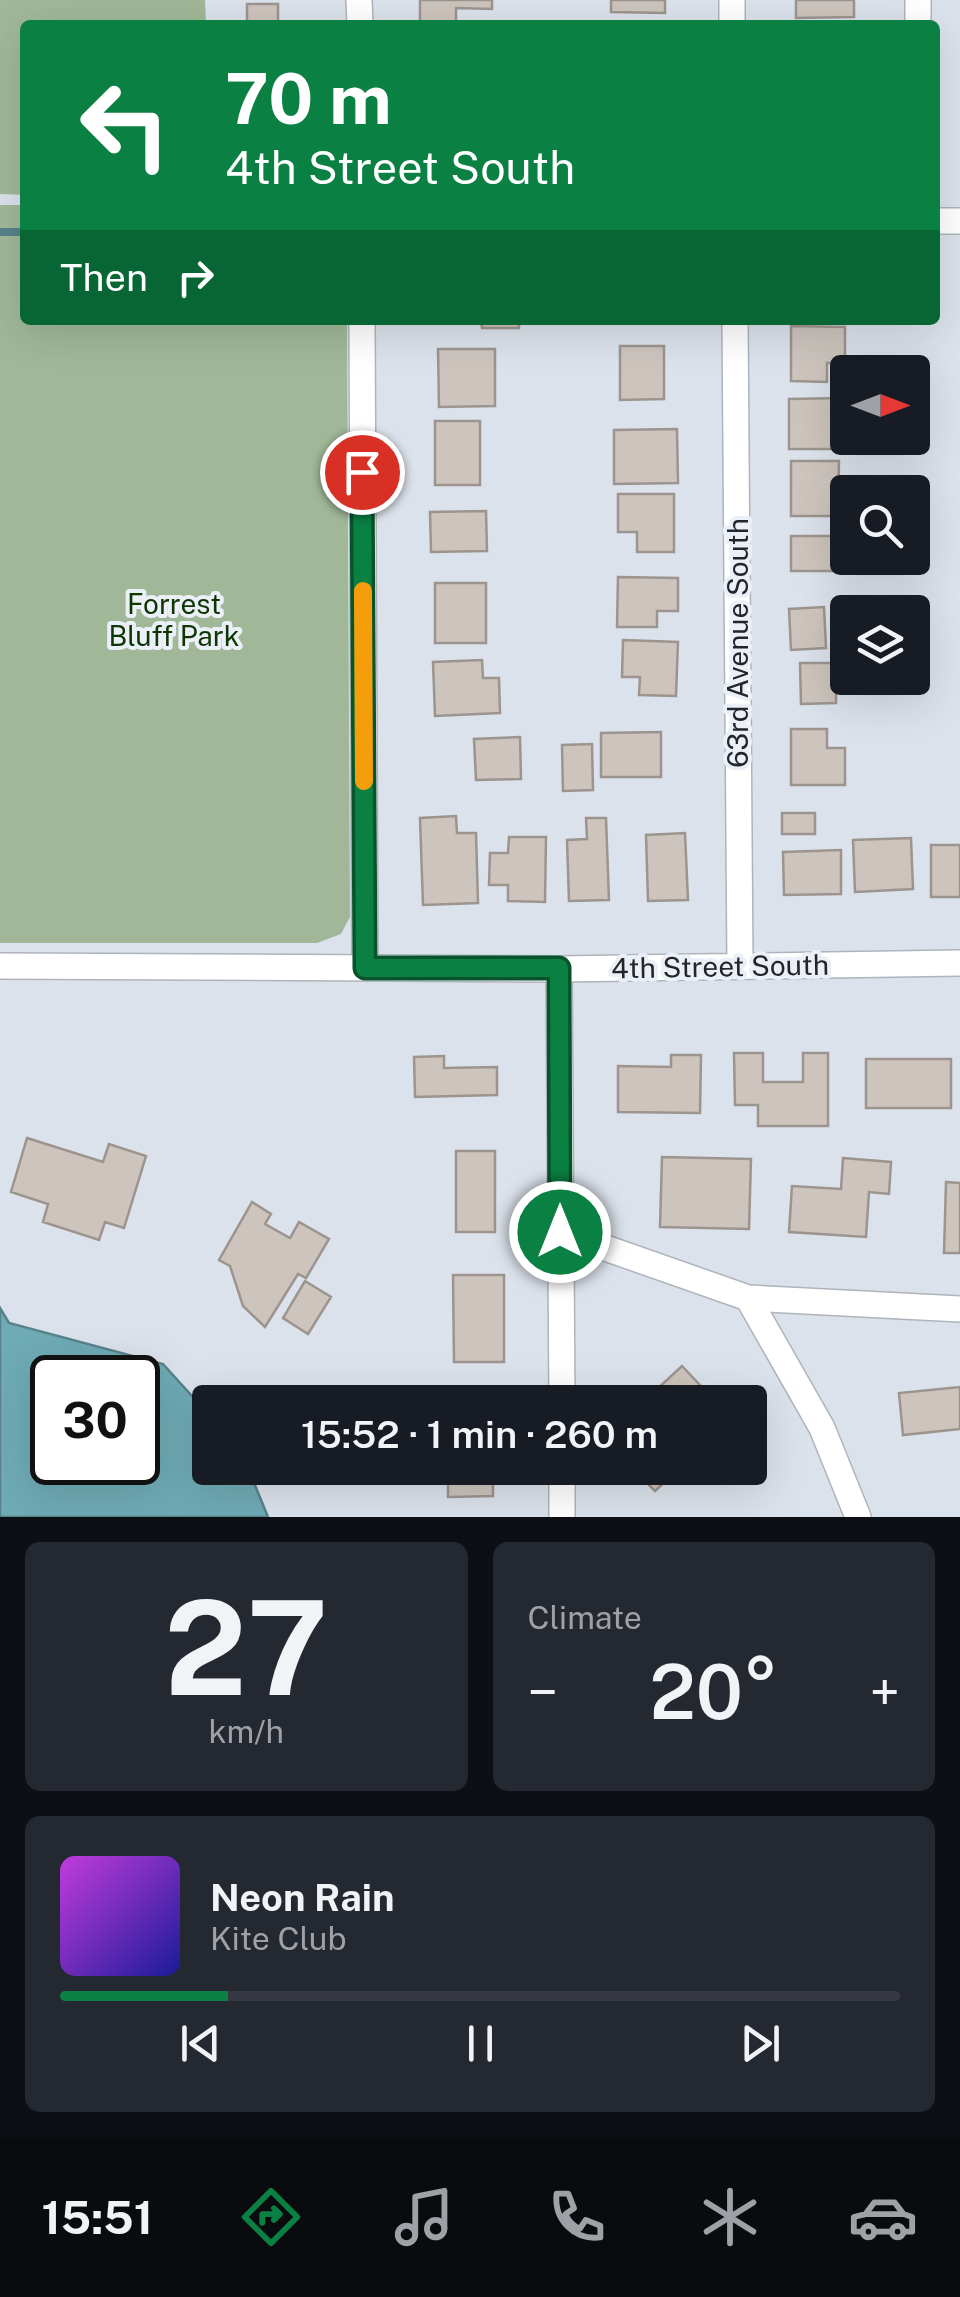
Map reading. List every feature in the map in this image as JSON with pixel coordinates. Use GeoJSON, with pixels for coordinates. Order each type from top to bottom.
{"type":"FeatureCollection","features":[{"type":"Feature","properties":{"kind":"street"},"geometry":{"type":"LineString","coordinates":[[362,325],[365,968]]}},
{"type":"Feature","properties":{"kind":"street","name":"63rd Avenue South"},"geometry":{"type":"LineString","coordinates":[[735,325],[740,965]]}},
{"type":"Feature","properties":{"kind":"street","name":"4th Street South"},"geometry":{"type":"LineString","coordinates":[[0,966],[559,968],[960,963]]}},
{"type":"Feature","properties":{"kind":"street"},"geometry":{"type":"LineString","coordinates":[[559,968],[562,1385]]}},
{"type":"Feature","properties":{"kind":"street"},"geometry":{"type":"LineString","coordinates":[[560,1232],[748,1298],[960,1308]]}},
{"type":"Feature","properties":{"kind":"street"},"geometry":{"type":"LineString","coordinates":[[748,1298],[822,1428],[858,1517]]}},
{"type":"Feature","properties":{"kind":"street"},"geometry":{"type":"LineString","coordinates":[[562,1485],[562,1517]]}},
{"type":"Feature","properties":{"kind":"green space"},"geometry":{"type":"Polygon","coordinates":[[[0,0],[205,0],[206,20],[20,20],[20,195],[0,194],[0,0]]]}},
{"type":"Feature","properties":{"kind":"green space","name":"Forrest Bluff Park"},"geometry":{"type":"Polygon","coordinates":[[[0,205],[20,205],[20,325],[347,325],[350,917],[341,934],[317,943],[0,943],[0,205]]]}},
{"type":"Feature","properties":{"kind":"water"},"geometry":{"type":"Polygon","coordinates":[[[0,1308],[9,1323],[129,1355],[30,1355],[30,1485],[160,1485],[160,1363],[192,1396],[192,1485],[255,1485],[268,1517],[0,1517],[0,1308]]]}},
{"type":"Feature","properties":{"kind":"building"},"geometry":{"type":"Polygon","coordinates":[[[420,0],[492,0],[492,9],[456,8],[456,20],[420,20],[420,0]]]}},
{"type":"Feature","properties":{"kind":"building"},"geometry":{"type":"Polygon","coordinates":[[[611,0],[665,0],[665,13],[611,12],[611,0]]]}},
{"type":"Feature","properties":{"kind":"building"},"geometry":{"type":"Polygon","coordinates":[[[796,0],[854,0],[854,17],[796,18],[796,0]]]}},
{"type":"Feature","properties":{"kind":"building"},"geometry":{"type":"Polygon","coordinates":[[[247,4],[278,4],[278,20],[247,20],[247,4]]]}},
{"type":"Feature","properties":{"kind":"building"},"geometry":{"type":"Polygon","coordinates":[[[482,325],[519,325],[519,328],[482,325]]]}},
{"type":"Feature","properties":{"kind":"building"},"geometry":{"type":"Polygon","coordinates":[[[791,326],[845,327],[845,355],[830,355],[827,382],[791,381],[791,326]]]}},
{"type":"Feature","properties":{"kind":"building"},"geometry":{"type":"Polygon","coordinates":[[[620,346],[664,346],[664,399],[620,400],[620,346]]]}},
{"type":"Feature","properties":{"kind":"building"},"geometry":{"type":"Polygon","coordinates":[[[438,349],[495,349],[495,406],[439,407],[438,349]]]}},
{"type":"Feature","properties":{"kind":"building"},"geometry":{"type":"Polygon","coordinates":[[[830,398],[830,449],[789,449],[789,399],[830,398]]]}},
{"type":"Feature","properties":{"kind":"building"},"geometry":{"type":"Polygon","coordinates":[[[435,421],[480,421],[480,485],[435,485],[435,421]]]}},
{"type":"Feature","properties":{"kind":"building"},"geometry":{"type":"Polygon","coordinates":[[[677,429],[678,483],[614,484],[614,430],[677,429]]]}},
{"type":"Feature","properties":{"kind":"building"},"geometry":{"type":"Polygon","coordinates":[[[791,461],[839,461],[839,475],[830,475],[830,516],[791,516],[791,461]]]}},
{"type":"Feature","properties":{"kind":"building"},"geometry":{"type":"Polygon","coordinates":[[[618,494],[674,494],[674,552],[637,552],[637,532],[618,532],[618,494]]]}},
{"type":"Feature","properties":{"kind":"building"},"geometry":{"type":"Polygon","coordinates":[[[486,511],[487,551],[431,552],[430,512],[486,511]]]}},
{"type":"Feature","properties":{"kind":"building"},"geometry":{"type":"Polygon","coordinates":[[[791,536],[830,536],[830,571],[791,571],[791,536]]]}},
{"type":"Feature","properties":{"kind":"building"},"geometry":{"type":"Polygon","coordinates":[[[618,577],[678,578],[678,611],[657,611],[657,627],[617,627],[618,577]]]}},
{"type":"Feature","properties":{"kind":"building"},"geometry":{"type":"Polygon","coordinates":[[[435,583],[486,583],[486,643],[435,643],[435,583]]]}},
{"type":"Feature","properties":{"kind":"building"},"geometry":{"type":"Polygon","coordinates":[[[824,607],[826,648],[791,650],[789,609],[824,607]]]}},
{"type":"Feature","properties":{"kind":"building"},"geometry":{"type":"Polygon","coordinates":[[[623,640],[678,642],[676,696],[639,695],[640,677],[622,677],[623,640]]]}},
{"type":"Feature","properties":{"kind":"building"},"geometry":{"type":"Polygon","coordinates":[[[482,660],[483,678],[499,678],[500,713],[435,716],[433,662],[482,660]]]}},
{"type":"Feature","properties":{"kind":"building"},"geometry":{"type":"Polygon","coordinates":[[[800,663],[830,663],[830,695],[836,695],[836,703],[801,704],[800,663]]]}},
{"type":"Feature","properties":{"kind":"building"},"geometry":{"type":"Polygon","coordinates":[[[791,729],[827,729],[827,748],[845,748],[845,785],[791,785],[791,729]]]}},
{"type":"Feature","properties":{"kind":"building"},"geometry":{"type":"Polygon","coordinates":[[[661,732],[661,777],[601,777],[601,733],[661,732]]]}},
{"type":"Feature","properties":{"kind":"building"},"geometry":{"type":"Polygon","coordinates":[[[520,737],[521,779],[476,780],[474,739],[520,737]]]}},
{"type":"Feature","properties":{"kind":"building"},"geometry":{"type":"Polygon","coordinates":[[[592,744],[593,790],[563,791],[562,745],[592,744]]]}},
{"type":"Feature","properties":{"kind":"building"},"geometry":{"type":"Polygon","coordinates":[[[782,813],[815,813],[815,834],[782,834],[782,813]]]}},
{"type":"Feature","properties":{"kind":"building"},"geometry":{"type":"Polygon","coordinates":[[[456,816],[457,833],[476,833],[478,903],[423,905],[420,818],[456,816]]]}},
{"type":"Feature","properties":{"kind":"building"},"geometry":{"type":"Polygon","coordinates":[[[586,818],[606,818],[609,900],[569,901],[567,840],[587,839],[586,818]]]}},
{"type":"Feature","properties":{"kind":"building"},"geometry":{"type":"Polygon","coordinates":[[[685,833],[688,900],[648,901],[646,835],[685,833]]]}},
{"type":"Feature","properties":{"kind":"building"},"geometry":{"type":"Polygon","coordinates":[[[509,837],[546,837],[545,902],[508,901],[508,885],[489,885],[490,853],[508,853],[509,837]]]}},
{"type":"Feature","properties":{"kind":"building"},"geometry":{"type":"Polygon","coordinates":[[[911,838],[913,889],[855,892],[853,840],[911,838]]]}},
{"type":"Feature","properties":{"kind":"building"},"geometry":{"type":"Polygon","coordinates":[[[931,845],[960,845],[960,897],[931,897],[931,845]]]}},
{"type":"Feature","properties":{"kind":"building"},"geometry":{"type":"Polygon","coordinates":[[[841,850],[841,894],[784,895],[783,852],[841,850]]]}},
{"type":"Feature","properties":{"kind":"building"},"geometry":{"type":"Polygon","coordinates":[[[734,1053],[763,1053],[763,1082],[803,1082],[803,1053],[828,1053],[828,1126],[758,1126],[758,1105],[735,1105],[734,1053]]]}},
{"type":"Feature","properties":{"kind":"building"},"geometry":{"type":"Polygon","coordinates":[[[671,1055],[701,1055],[700,1113],[618,1112],[618,1066],[671,1067],[671,1055]]]}},
{"type":"Feature","properties":{"kind":"building"},"geometry":{"type":"Polygon","coordinates":[[[444,1056],[444,1068],[497,1067],[497,1095],[415,1097],[414,1057],[444,1056]]]}},
{"type":"Feature","properties":{"kind":"building"},"geometry":{"type":"Polygon","coordinates":[[[866,1059],[951,1059],[951,1108],[866,1108],[866,1059]]]}},
{"type":"Feature","properties":{"kind":"building"},"geometry":{"type":"Polygon","coordinates":[[[27,1138],[103,1162],[109,1144],[146,1156],[124,1228],[105,1222],[99,1240],[43,1222],[48,1204],[11,1192],[27,1138]]]}},
{"type":"Feature","properties":{"kind":"building"},"geometry":{"type":"Polygon","coordinates":[[[456,1151],[495,1151],[495,1232],[456,1232],[456,1151]]]}},
{"type":"Feature","properties":{"kind":"building"},"geometry":{"type":"Polygon","coordinates":[[[662,1157],[751,1159],[749,1229],[660,1227],[662,1157]]]}},
{"type":"Feature","properties":{"kind":"building"},"geometry":{"type":"Polygon","coordinates":[[[843,1158],[891,1162],[889,1194],[869,1192],[866,1237],[789,1232],[792,1186],[841,1189],[843,1158]]]}},
{"type":"Feature","properties":{"kind":"building"},"geometry":{"type":"Polygon","coordinates":[[[946,1182],[960,1183],[960,1253],[944,1253],[946,1182]]]}},
{"type":"Feature","properties":{"kind":"building"},"geometry":{"type":"Polygon","coordinates":[[[252,1202],[271,1214],[265,1224],[290,1238],[299,1222],[329,1239],[306,1278],[298,1274],[265,1327],[243,1306],[230,1266],[219,1260],[252,1202]]]}},
{"type":"Feature","properties":{"kind":"building"},"geometry":{"type":"Polygon","coordinates":[[[453,1275],[504,1275],[504,1362],[454,1362],[453,1275]]]}},
{"type":"Feature","properties":{"kind":"building"},"geometry":{"type":"Polygon","coordinates":[[[305,1281],[331,1297],[308,1334],[283,1318],[305,1281]]]}},
{"type":"Feature","properties":{"kind":"building"},"geometry":{"type":"Polygon","coordinates":[[[682,1366],[700,1385],[661,1385],[682,1366]]]}},
{"type":"Feature","properties":{"kind":"building"},"geometry":{"type":"Polygon","coordinates":[[[960,1387],[960,1429],[903,1435],[899,1393],[960,1387]]]}},
{"type":"Feature","properties":{"kind":"building"},"geometry":{"type":"Polygon","coordinates":[[[448,1485],[493,1485],[493,1496],[448,1497],[448,1485]]]}},
{"type":"Feature","properties":{"kind":"waterway"},"geometry":{"type":"LineString","coordinates":[[0,232],[20,232]]}},
{"type":"Feature","properties":{"kind":"slow traffic"},"geometry":{"type":"LineString","coordinates":[[363,591],[364,781]]}},
{"type":"Feature","properties":{"kind":"route"},"geometry":{"type":"LineString","coordinates":[[362,472],[365,968],[559,968],[560,1232]]}}]}
